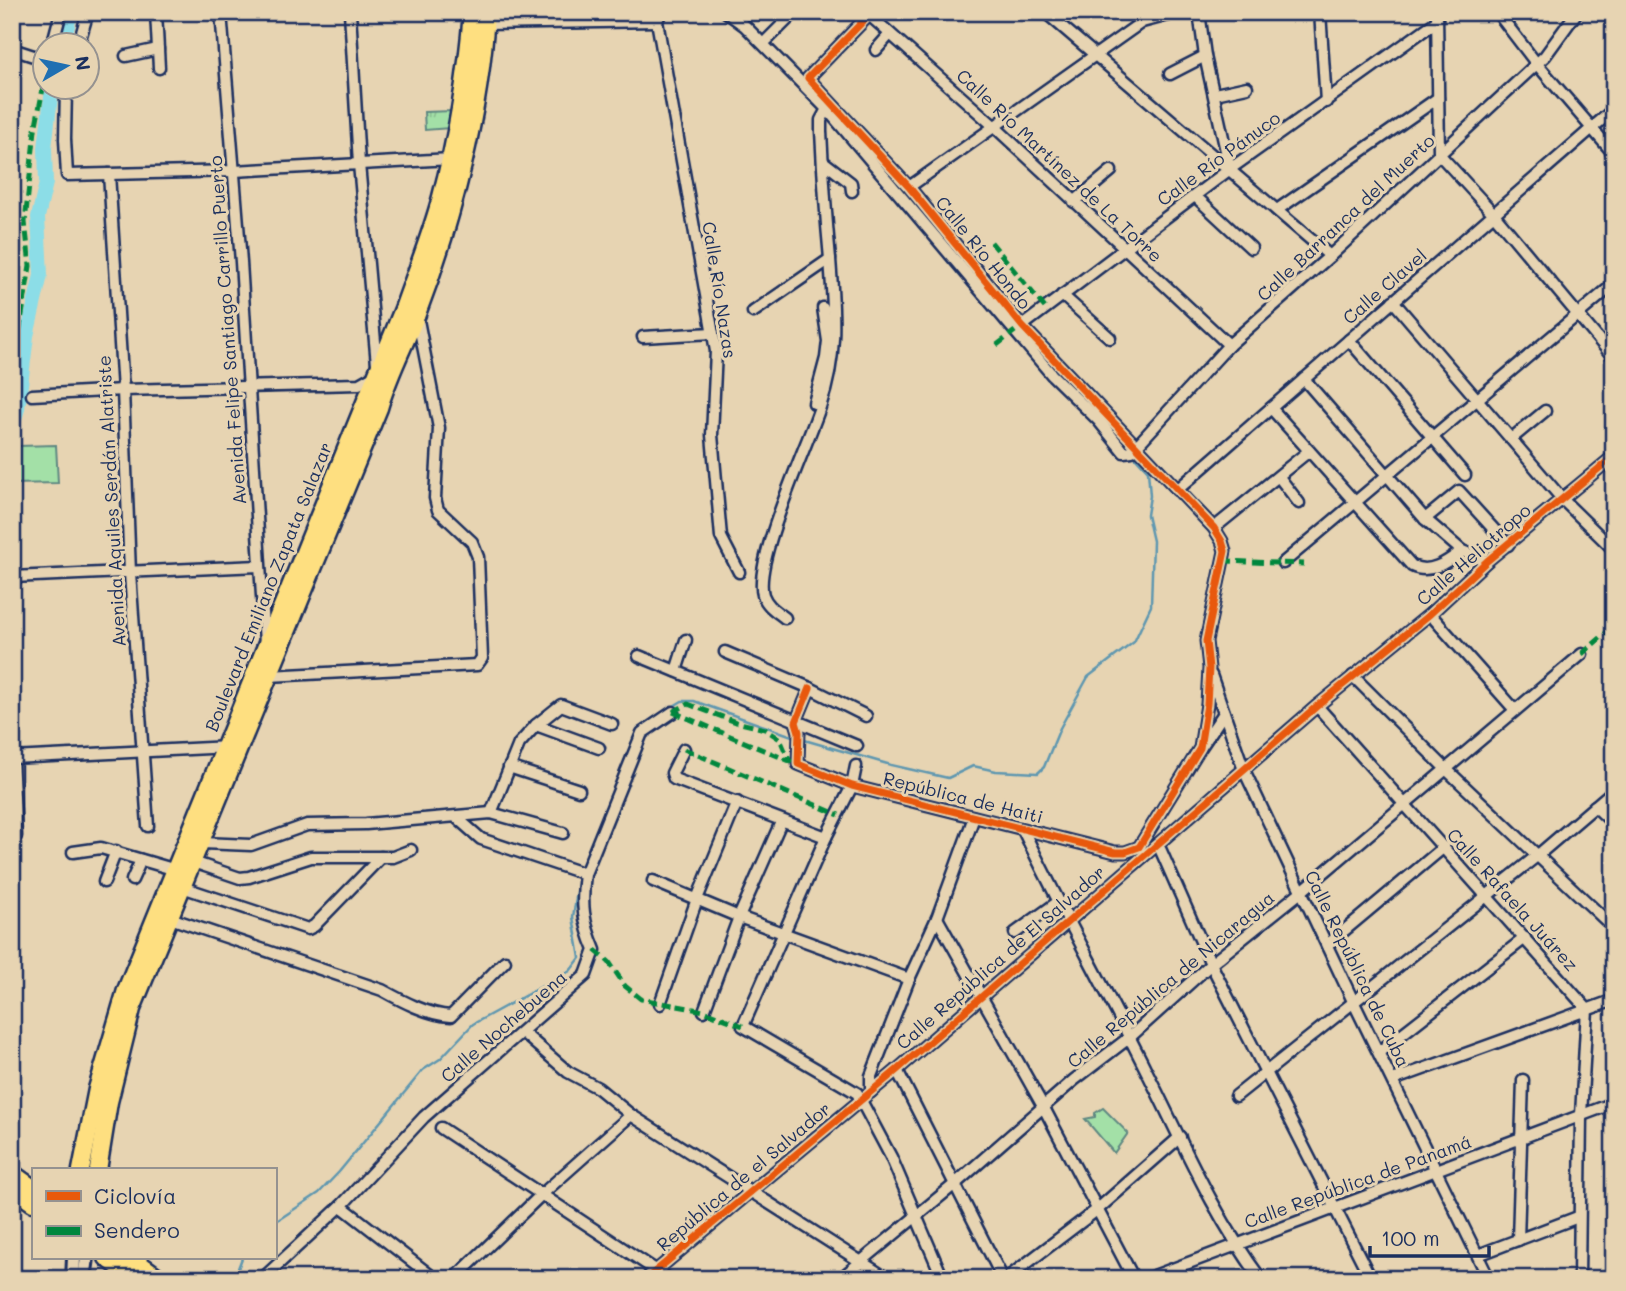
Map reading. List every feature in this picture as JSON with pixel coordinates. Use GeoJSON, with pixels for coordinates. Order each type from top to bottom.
{"type":"FeatureCollection","features":[{"type":"Feature","properties":{"kind":"main road","name":"Boulevard Emiliano Zapata Salazar"},"geometry":{"type":"LineString","coordinates":[[98,1168],[108,1102],[132,1009],[202,843],[265,647],[384,367],[440,200],[451,159],[472,12]]}},
{"type":"Feature","properties":{"kind":"main road","name":"Boulevard Emiliano Zapata Salazar"},"geometry":{"type":"LineString","coordinates":[[81,1168],[97,1089],[117,1016],[176,870],[269,676],[379,408],[384,367],[416,314],[443,237],[463,162],[486,18]]}},
{"type":"Feature","properties":{"kind":"main road"},"geometry":{"type":"LineString","coordinates":[[12,1172],[32,1187]]}},
{"type":"Feature","properties":{"kind":"main road"},"geometry":{"type":"LineString","coordinates":[[12,1188],[32,1202]]}},
{"type":"Feature","properties":{"kind":"main road"},"geometry":{"type":"LineString","coordinates":[[110,1260],[135,1279]]}},
{"type":"Feature","properties":{"kind":"main road"},"geometry":{"type":"LineString","coordinates":[[135,1260],[161,1279]]}},
{"type":"Feature","properties":{"kind":"street"},"geometry":{"type":"LineString","coordinates":[[56,32],[61,12]]}},
{"type":"Feature","properties":{"kind":"street"},"geometry":{"type":"LineString","coordinates":[[82,32],[88,12]]}},
{"type":"Feature","properties":{"kind":"street"},"geometry":{"type":"LineString","coordinates":[[156,12],[159,68]]}},
{"type":"Feature","properties":{"kind":"street","name":"Avenida Felipe Santiago Carrillo Puerto"},"geometry":{"type":"LineString","coordinates":[[221,12],[265,647]]}},
{"type":"Feature","properties":{"kind":"street"},"geometry":{"type":"LineString","coordinates":[[32,396],[123,390],[359,384],[384,367],[359,164],[350,12]]}},
{"type":"Feature","properties":{"kind":"street","name":"Calle Río Hondo"},"geometry":{"type":"LineString","coordinates":[[726,12],[745,26],[827,109],[1052,374],[1099,421],[1124,452],[1132,450],[1022,326],[909,187],[808,78],[869,13]]}},
{"type":"Feature","properties":{"kind":"street"},"geometry":{"type":"LineString","coordinates":[[767,40],[795,12]]}},
{"type":"Feature","properties":{"kind":"street"},"geometry":{"type":"LineString","coordinates":[[1045,12],[1331,256]]}},
{"type":"Feature","properties":{"kind":"street"},"geometry":{"type":"LineString","coordinates":[[1128,12],[1142,22]]}},
{"type":"Feature","properties":{"kind":"street"},"geometry":{"type":"LineString","coordinates":[[909,187],[1142,22],[1180,12]]}},
{"type":"Feature","properties":{"kind":"street"},"geometry":{"type":"LineString","coordinates":[[1199,12],[1205,56],[1230,169]]}},
{"type":"Feature","properties":{"kind":"street"},"geometry":{"type":"LineString","coordinates":[[1320,12],[1326,102]]}},
{"type":"Feature","properties":{"kind":"street"},"geometry":{"type":"LineString","coordinates":[[1497,12],[1536,63],[1614,155]]}},
{"type":"Feature","properties":{"kind":"street","name":"Calle Barranca del Muerto"},"geometry":{"type":"LineString","coordinates":[[1132,450],[1229,345],[1331,256],[1545,56],[1577,12]]}},
{"type":"Feature","properties":{"kind":"street","name":"Calle Río Martínez de La Torre"},"geometry":{"type":"LineString","coordinates":[[869,13],[1229,345]]}},
{"type":"Feature","properties":{"kind":"street"},"geometry":{"type":"LineString","coordinates":[[486,18],[659,17]]}},
{"type":"Feature","properties":{"kind":"street","name":"Calle Río Nazas"},"geometry":{"type":"LineString","coordinates":[[659,17],[716,351],[712,435],[721,537],[739,572]]}},
{"type":"Feature","properties":{"kind":"street"},"geometry":{"type":"LineString","coordinates":[[1437,17],[1439,154],[1493,213],[1614,358]]}},
{"type":"Feature","properties":{"kind":"street","name":"Calle Río Pánuco"},"geometry":{"type":"LineString","coordinates":[[1022,326],[1123,248],[1326,102],[1437,17]]}},
{"type":"Feature","properties":{"kind":"street"},"geometry":{"type":"LineString","coordinates":[[876,50],[890,34]]}},
{"type":"Feature","properties":{"kind":"street"},"geometry":{"type":"LineString","coordinates":[[12,49],[32,55]]}},
{"type":"Feature","properties":{"kind":"street"},"geometry":{"type":"LineString","coordinates":[[126,56],[158,49]]}},
{"type":"Feature","properties":{"kind":"street"},"geometry":{"type":"LineString","coordinates":[[1170,74],[1205,56]]}},
{"type":"Feature","properties":{"kind":"street"},"geometry":{"type":"LineString","coordinates":[[1215,94],[1247,87]]}},
{"type":"Feature","properties":{"kind":"street"},"geometry":{"type":"LineString","coordinates":[[1277,210],[1438,98]]}},
{"type":"Feature","properties":{"kind":"street"},"geometry":{"type":"LineString","coordinates":[[66,102],[67,175],[233,171],[451,159]]}},
{"type":"Feature","properties":{"kind":"street"},"geometry":{"type":"LineString","coordinates":[[785,618],[766,602],[762,592],[762,572],[776,526],[821,405],[832,363],[830,258],[821,120],[827,109]]}},
{"type":"Feature","properties":{"kind":"street","name":"Calle Clavel"},"geometry":{"type":"LineString","coordinates":[[1177,490],[1614,109]]}},
{"type":"Feature","properties":{"kind":"street"},"geometry":{"type":"LineString","coordinates":[[825,163],[850,183],[852,191]]}},
{"type":"Feature","properties":{"kind":"street"},"geometry":{"type":"LineString","coordinates":[[1074,202],[1111,171]]}},
{"type":"Feature","properties":{"kind":"street","name":"Avenida Aquiles Serdán Alatriste"},"geometry":{"type":"LineString","coordinates":[[109,174],[123,390],[130,573],[148,826]]}},
{"type":"Feature","properties":{"kind":"street"},"geometry":{"type":"LineString","coordinates":[[1195,196],[1251,248]]}},
{"type":"Feature","properties":{"kind":"street"},"geometry":{"type":"LineString","coordinates":[[753,312],[830,258]]}},
{"type":"Feature","properties":{"kind":"street"},"geometry":{"type":"LineString","coordinates":[[1283,563],[1614,284]]}},
{"type":"Feature","properties":{"kind":"street"},"geometry":{"type":"LineString","coordinates":[[1062,295],[1110,338]]}},
{"type":"Feature","properties":{"kind":"street"},"geometry":{"type":"LineString","coordinates":[[1393,301],[1563,500],[1614,550]]}},
{"type":"Feature","properties":{"kind":"street"},"geometry":{"type":"LineString","coordinates":[[814,403],[828,341],[830,320],[824,308]]}},
{"type":"Feature","properties":{"kind":"street"},"geometry":{"type":"LineString","coordinates":[[269,676],[477,665],[482,658],[478,557],[472,542],[438,510],[435,498],[439,428],[416,314]]}},
{"type":"Feature","properties":{"kind":"street"},"geometry":{"type":"LineString","coordinates":[[643,337],[713,332]]}},
{"type":"Feature","properties":{"kind":"street"},"geometry":{"type":"LineString","coordinates":[[1349,340],[1465,475]]}},
{"type":"Feature","properties":{"kind":"street"},"geometry":{"type":"LineString","coordinates":[[1304,379],[1425,519],[1462,551],[1487,561]]}},
{"type":"Feature","properties":{"kind":"street"},"geometry":{"type":"LineString","coordinates":[[1271,408],[1412,566],[1418,569],[1432,568],[1462,551]]}},
{"type":"Feature","properties":{"kind":"street"},"geometry":{"type":"LineString","coordinates":[[1511,439],[1545,411]]}},
{"type":"Feature","properties":{"kind":"street"},"geometry":{"type":"LineString","coordinates":[[1132,450],[1214,528],[1225,551],[1206,642],[1209,668],[1207,704],[1200,748]]}},
{"type":"Feature","properties":{"kind":"street"},"geometry":{"type":"LineString","coordinates":[[1214,528],[1309,451]]}},
{"type":"Feature","properties":{"kind":"street","name":"Calle Heliotropo"},"geometry":{"type":"LineString","coordinates":[[1353,676],[1430,614],[1487,561],[1614,456]]}},
{"type":"Feature","properties":{"kind":"street"},"geometry":{"type":"LineString","coordinates":[[1279,477],[1299,503]]}},
{"type":"Feature","properties":{"kind":"street"},"geometry":{"type":"LineString","coordinates":[[1425,519],[1459,491],[1508,545]]}},
{"type":"Feature","properties":{"kind":"street"},"geometry":{"type":"LineString","coordinates":[[12,577],[259,566]]}},
{"type":"Feature","properties":{"kind":"street"},"geometry":{"type":"LineString","coordinates":[[1430,614],[1515,710]]}},
{"type":"Feature","properties":{"kind":"street"},"geometry":{"type":"LineString","coordinates":[[676,671],[687,640]]}},
{"type":"Feature","properties":{"kind":"street"},"geometry":{"type":"LineString","coordinates":[[725,652],[810,688],[866,716]]}},
{"type":"Feature","properties":{"kind":"street","name":"Calle República de Nicaragua"},"geometry":{"type":"LineString","coordinates":[[840,1279],[1582,654]]}},
{"type":"Feature","properties":{"kind":"street"},"geometry":{"type":"LineString","coordinates":[[639,656],[798,727],[857,746]]}},
{"type":"Feature","properties":{"kind":"street","name":"Calle República de Cuba"},"geometry":{"type":"LineString","coordinates":[[1209,668],[1244,770],[1489,1279]]}},
{"type":"Feature","properties":{"kind":"street"},"geometry":{"type":"LineString","coordinates":[[1353,676],[1446,769],[1614,928]]}},
{"type":"Feature","properties":{"kind":"street","name":"Calle República de El Salvador"},"geometry":{"type":"LineString","coordinates":[[861,1099],[1132,864],[1141,851],[1158,844],[1353,676]]}},
{"type":"Feature","properties":{"kind":"street"},"geometry":{"type":"LineString","coordinates":[[798,727],[810,688]]}},
{"type":"Feature","properties":{"kind":"street"},"geometry":{"type":"LineString","coordinates":[[491,813],[519,744],[536,725],[561,705],[612,724]]}},
{"type":"Feature","properties":{"kind":"street","name":"Calle Rafaela Juárez"},"geometry":{"type":"LineString","coordinates":[[1317,706],[1587,1009]]}},
{"type":"Feature","properties":{"kind":"street","name":"Calle Nochebuena"},"geometry":{"type":"LineString","coordinates":[[261,1279],[341,1206],[424,1117],[586,975],[595,950],[586,929],[582,899],[586,874],[642,733],[673,712]]}},
{"type":"Feature","properties":{"kind":"street"},"geometry":{"type":"LineString","coordinates":[[1125,852],[1141,851],[1200,748],[1224,713]]}},
{"type":"Feature","properties":{"kind":"street"},"geometry":{"type":"LineString","coordinates":[[536,725],[599,748]]}},
{"type":"Feature","properties":{"kind":"street","name":"República de Haiti"},"geometry":{"type":"LineString","coordinates":[[798,727],[798,764],[852,786],[1023,830],[1115,852],[1125,852]]}},
{"type":"Feature","properties":{"kind":"street"},"geometry":{"type":"LineString","coordinates":[[16,836],[12,758],[232,749]]}},
{"type":"Feature","properties":{"kind":"street"},"geometry":{"type":"LineString","coordinates":[[684,749],[672,773],[674,779],[737,802],[781,822],[827,837]]}},
{"type":"Feature","properties":{"kind":"street"},"geometry":{"type":"LineString","coordinates":[[856,766],[852,786],[743,1026],[857,1093],[891,1157],[943,1279]]}},
{"type":"Feature","properties":{"kind":"street"},"geometry":{"type":"LineString","coordinates":[[509,767],[579,790]]}},
{"type":"Feature","properties":{"kind":"street"},"geometry":{"type":"LineString","coordinates":[[1236,1096],[1538,855],[1613,791]]}},
{"type":"Feature","properties":{"kind":"street"},"geometry":{"type":"LineString","coordinates":[[660,1004],[697,900],[737,802]]}},
{"type":"Feature","properties":{"kind":"street"},"geometry":{"type":"LineString","coordinates":[[1595,806],[1614,824]]}},
{"type":"Feature","properties":{"kind":"street"},"geometry":{"type":"LineString","coordinates":[[202,843],[251,845],[307,825],[366,824],[491,813],[563,832]]}},
{"type":"Feature","properties":{"kind":"street"},"geometry":{"type":"LineString","coordinates":[[456,817],[481,839],[586,874]]}},
{"type":"Feature","properties":{"kind":"street"},"geometry":{"type":"LineString","coordinates":[[870,1091],[871,1076],[909,979],[937,918],[974,817]]}},
{"type":"Feature","properties":{"kind":"street"},"geometry":{"type":"LineString","coordinates":[[704,1011],[739,917],[781,822]]}},
{"type":"Feature","properties":{"kind":"street"},"geometry":{"type":"LineString","coordinates":[[1023,830],[1067,921],[1130,1037],[1235,1244],[1261,1279]]}},
{"type":"Feature","properties":{"kind":"street"},"geometry":{"type":"LineString","coordinates":[[1158,844],[1212,964],[1371,1279]]}},
{"type":"Feature","properties":{"kind":"street"},"geometry":{"type":"LineString","coordinates":[[73,852],[101,848],[176,870]]}},
{"type":"Feature","properties":{"kind":"street"},"geometry":{"type":"LineString","coordinates":[[1327,945],[1444,848]]}},
{"type":"Feature","properties":{"kind":"street"},"geometry":{"type":"LineString","coordinates":[[193,862],[240,878],[311,857],[393,857],[411,850]]}},
{"type":"Feature","properties":{"kind":"street"},"geometry":{"type":"LineString","coordinates":[[104,882],[116,851]]}},
{"type":"Feature","properties":{"kind":"street"},"geometry":{"type":"LineString","coordinates":[[1125,852],[1132,858],[1132,864]]}},
{"type":"Feature","properties":{"kind":"street"},"geometry":{"type":"LineString","coordinates":[[182,887],[308,929],[381,857]]}},
{"type":"Feature","properties":{"kind":"street"},"geometry":{"type":"LineString","coordinates":[[132,880],[141,860]]}},
{"type":"Feature","properties":{"kind":"street"},"geometry":{"type":"LineString","coordinates":[[653,881],[739,917],[909,979]]}},
{"type":"Feature","properties":{"kind":"street"},"geometry":{"type":"LineString","coordinates":[[1015,933],[1058,902]]}},
{"type":"Feature","properties":{"kind":"street"},"geometry":{"type":"LineString","coordinates":[[170,918],[382,990],[443,1016],[452,1016],[505,961]]}},
{"type":"Feature","properties":{"kind":"street"},"geometry":{"type":"LineString","coordinates":[[937,918],[1044,1108],[1135,1279]]}},
{"type":"Feature","properties":{"kind":"street"},"geometry":{"type":"LineString","coordinates":[[1379,1052],[1525,937]]}},
{"type":"Feature","properties":{"kind":"street"},"geometry":{"type":"LineString","coordinates":[[1393,1080],[1614,1000]]}},
{"type":"Feature","properties":{"kind":"street"},"geometry":{"type":"LineString","coordinates":[[1579,1279],[1581,1115],[1587,1009]]}},
{"type":"Feature","properties":{"kind":"street"},"geometry":{"type":"LineString","coordinates":[[522,1032],[568,1072],[598,1088],[631,1115],[888,1279]]}},
{"type":"Feature","properties":{"kind":"street"},"geometry":{"type":"LineString","coordinates":[[897,1070],[1005,1279],[1098,1209],[1180,1137]]}},
{"type":"Feature","properties":{"kind":"street"},"geometry":{"type":"LineString","coordinates":[[1518,1240],[1523,1080]]}},
{"type":"Feature","properties":{"kind":"street","name":"República de el Salvador"},"geometry":{"type":"LineString","coordinates":[[646,1279],[752,1193],[861,1099]]}},
{"type":"Feature","properties":{"kind":"street","name":"Calle República de Panamá"},"geometry":{"type":"LineString","coordinates":[[1146,1279],[1614,1102]]}},
{"type":"Feature","properties":{"kind":"street"},"geometry":{"type":"LineString","coordinates":[[454,1279],[541,1195],[631,1115]]}},
{"type":"Feature","properties":{"kind":"street"},"geometry":{"type":"LineString","coordinates":[[441,1128],[669,1279]]}},
{"type":"Feature","properties":{"kind":"street"},"geometry":{"type":"LineString","coordinates":[[341,1206],[435,1279]]}},
{"type":"Feature","properties":{"kind":"street"},"geometry":{"type":"LineString","coordinates":[[1478,1255],[1578,1217]]}},
{"type":"Feature","properties":{"kind":"street"},"geometry":{"type":"LineString","coordinates":[[73,1279],[74,1260]]}},
{"type":"Feature","properties":{"kind":"street"},"geometry":{"type":"LineString","coordinates":[[84,1279],[87,1260]]}},
{"type":"Feature","properties":{"kind":"green space"},"geometry":{"type":"Polygon","coordinates":[[[453,111],[450,128],[425,130],[424,112],[453,111]]]}},
{"type":"Feature","properties":{"kind":"green space"},"geometry":{"type":"Polygon","coordinates":[[[56,445],[58,483],[12,484],[18,446],[56,445]]]}},
{"type":"Feature","properties":{"kind":"green space"},"geometry":{"type":"Polygon","coordinates":[[[1103,1108],[1128,1133],[1114,1153],[1085,1119],[1095,1117],[1095,1113],[1103,1108]]]}},
{"type":"Feature","properties":{"kind":"waterway"},"geometry":{"type":"LineString","coordinates":[[66,32],[71,12]]}},
{"type":"Feature","properties":{"kind":"waterway"},"geometry":{"type":"LineString","coordinates":[[12,428],[18,409],[27,336],[41,275],[38,217],[46,183],[45,148],[50,102]]}},
{"type":"Feature","properties":{"kind":"waterway"},"geometry":{"type":"LineString","coordinates":[[880,165],[910,196],[985,288]]}},
{"type":"Feature","properties":{"kind":"waterway"},"geometry":{"type":"LineString","coordinates":[[1036,349],[1075,390]]}},
{"type":"Feature","properties":{"kind":"waterway"},"geometry":{"type":"LineString","coordinates":[[801,739],[948,778],[973,766],[996,771],[1038,773],[1044,767],[1060,728],[1088,677],[1134,642],[1151,606],[1153,541],[1147,515],[1150,496],[1148,471],[1133,455]]}},
{"type":"Feature","properties":{"kind":"waterway"},"geometry":{"type":"LineString","coordinates":[[667,710],[682,701],[694,701],[795,737]]}},
{"type":"Feature","properties":{"kind":"waterway"},"geometry":{"type":"LineString","coordinates":[[600,825],[637,734]]}},
{"type":"Feature","properties":{"kind":"waterway"},"geometry":{"type":"LineString","coordinates":[[276,1221],[319,1193],[423,1070],[440,1059],[473,1024],[570,971],[580,958],[573,917],[579,879]]}},
{"type":"Feature","properties":{"kind":"waterway"},"geometry":{"type":"LineString","coordinates":[[234,1279],[241,1260]]}},
{"type":"Feature","properties":{"kind":"marked path"},"geometry":{"type":"LineString","coordinates":[[12,376],[30,266],[25,222],[40,102]]}},
{"type":"Feature","properties":{"kind":"marked path"},"geometry":{"type":"LineString","coordinates":[[991,242],[1045,308]]}},
{"type":"Feature","properties":{"kind":"marked path"},"geometry":{"type":"LineString","coordinates":[[997,345],[1015,331]]}},
{"type":"Feature","properties":{"kind":"marked path"},"geometry":{"type":"LineString","coordinates":[[1223,561],[1304,564]]}},
{"type":"Feature","properties":{"kind":"marked path"},"geometry":{"type":"LineString","coordinates":[[1582,654],[1614,626]]}},
{"type":"Feature","properties":{"kind":"marked path"},"geometry":{"type":"LineString","coordinates":[[673,712],[688,704],[736,722],[765,729],[780,739],[789,760]]}},
{"type":"Feature","properties":{"kind":"marked path"},"geometry":{"type":"LineString","coordinates":[[673,712],[792,762]]}},
{"type":"Feature","properties":{"kind":"marked path"},"geometry":{"type":"LineString","coordinates":[[684,749],[839,815]]}},
{"type":"Feature","properties":{"kind":"marked path"},"geometry":{"type":"LineString","coordinates":[[595,950],[609,962],[625,986],[641,999],[704,1011],[743,1026]]}},
{"type":"Feature","properties":{"kind":"cycle path"},"geometry":{"type":"LineString","coordinates":[[810,688],[796,722],[799,732],[798,764],[852,786],[1115,852],[1125,852],[1139,847],[1200,748],[1207,704],[1209,668],[1206,641],[1225,551],[1214,528],[1022,326],[909,187],[808,78],[872,12]]}},
{"type":"Feature","properties":{"kind":"cycle path"},"geometry":{"type":"LineString","coordinates":[[646,1279],[897,1070],[1317,706],[1430,614],[1487,561],[1614,456]]}}]}
